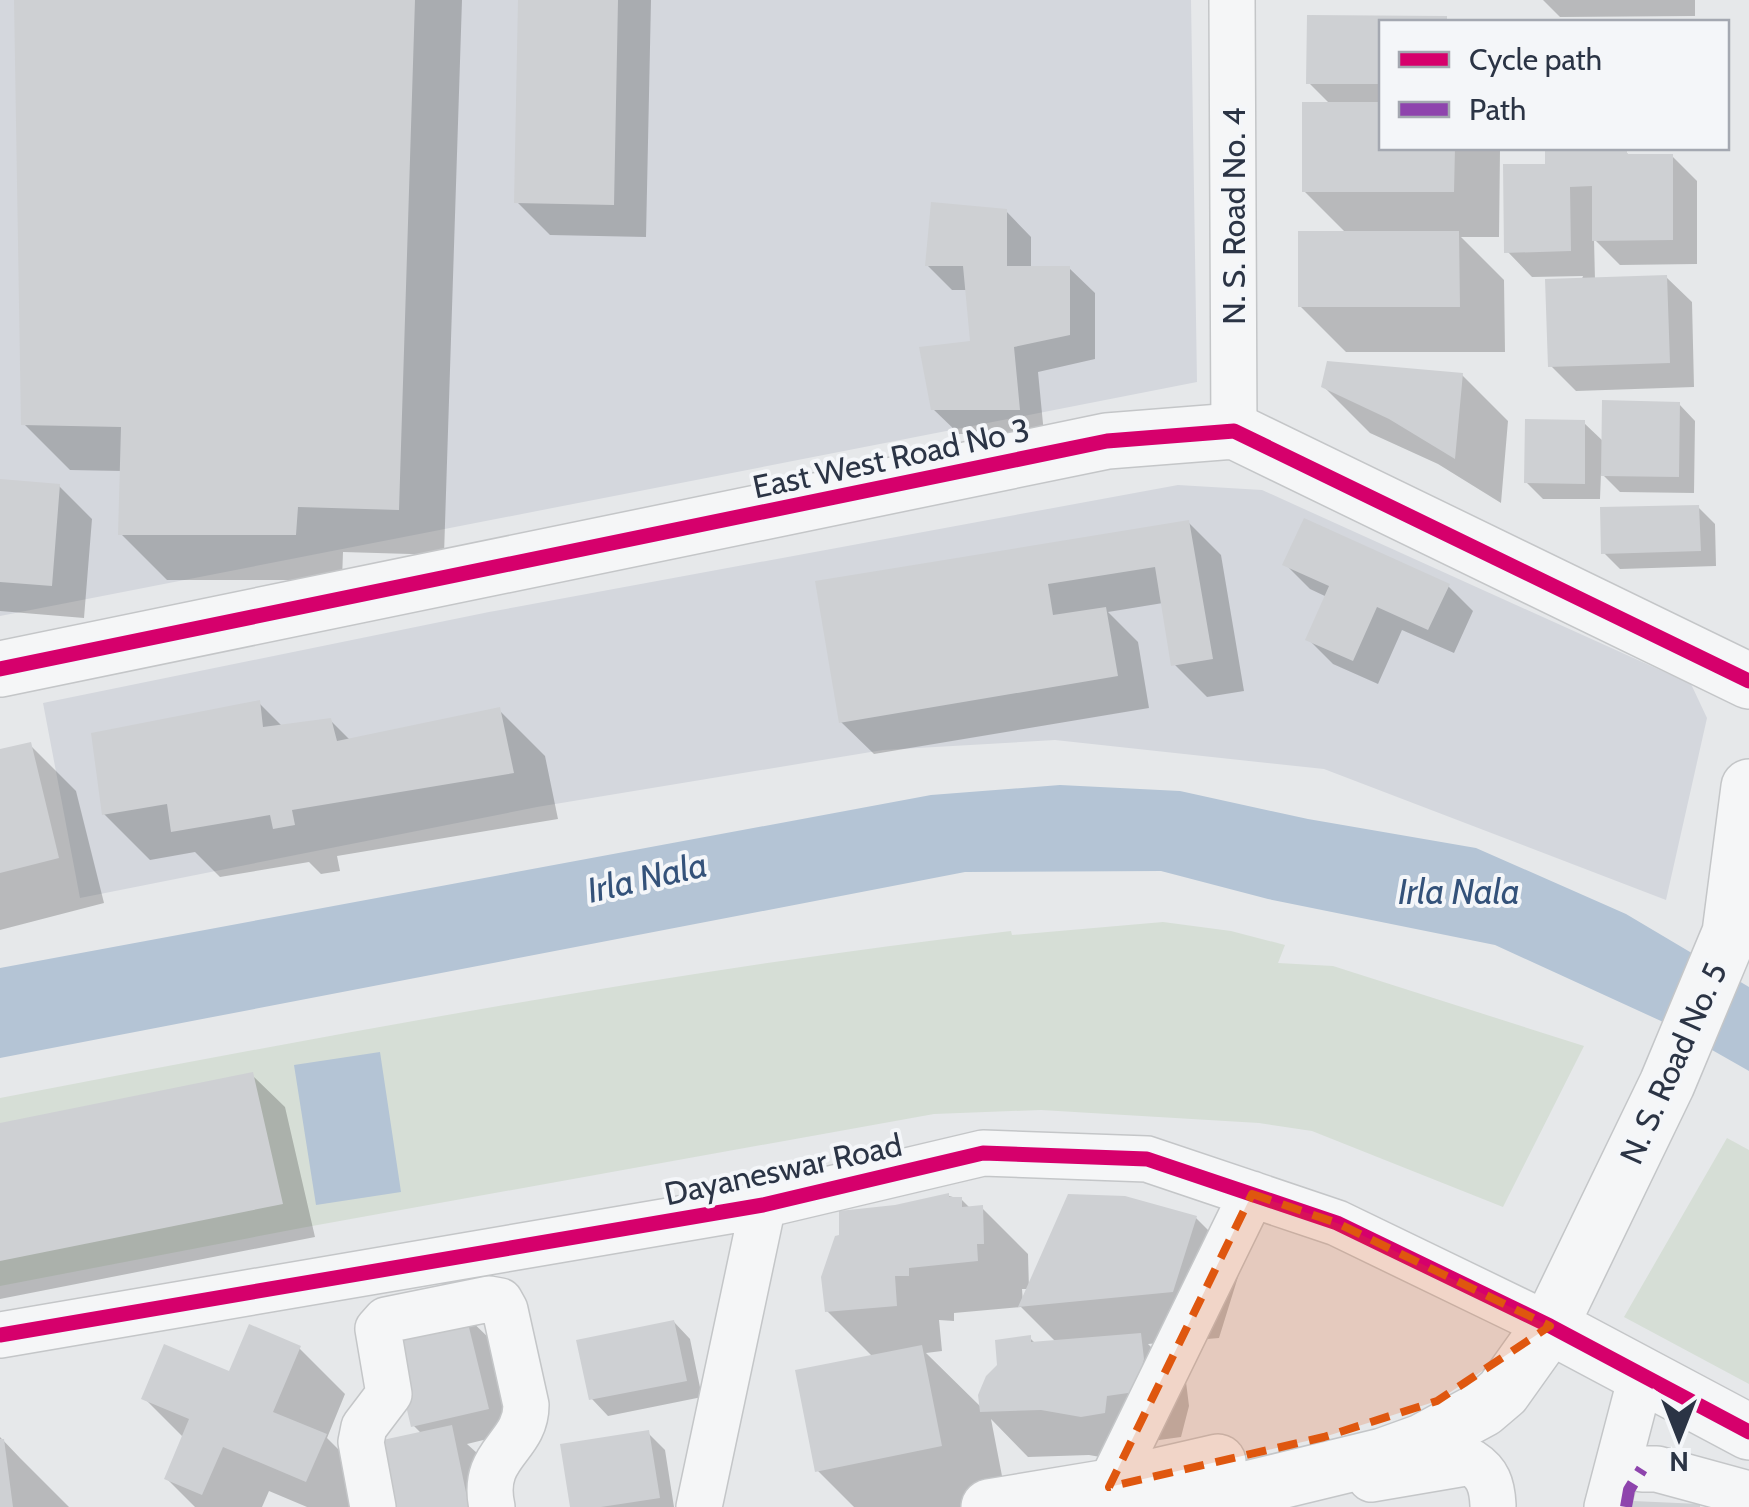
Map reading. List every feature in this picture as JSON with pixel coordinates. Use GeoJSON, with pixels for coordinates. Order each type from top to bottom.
{"type":"FeatureCollection","features":[{"type":"Feature","properties":{"kind":"street","name":"N. S. Road No. 4"},"geometry":{"type":"LineString","coordinates":[[1232,0],[1234,432]]}},
{"type":"Feature","properties":{"kind":"street","name":"East West Road No 3"},"geometry":{"type":"LineString","coordinates":[[0,668],[1107,441],[1234,432],[1749,681]]}},
{"type":"Feature","properties":{"kind":"street","name":"N. S. Road No. 5"},"geometry":{"type":"LineString","coordinates":[[1173,1507],[1383,1456],[1463,1442],[1503,1392],[1550,1326],[1667,1084],[1730,933],[1749,787]]}},
{"type":"Feature","properties":{"kind":"street","name":"Dayaneswar Road"},"geometry":{"type":"LineString","coordinates":[[0,1335],[764,1206],[982,1153],[1147,1160],[1338,1223],[1550,1326]]}},
{"type":"Feature","properties":{"kind":"street"},"geometry":{"type":"LineString","coordinates":[[1109,1497],[1252,1194]]}},
{"type":"Feature","properties":{"kind":"street"},"geometry":{"type":"LineString","coordinates":[[699,1507],[764,1206]]}},
{"type":"Feature","properties":{"kind":"street"},"geometry":{"type":"LineString","coordinates":[[373,1507],[361,1442],[364,1427],[388,1394],[378,1329],[386,1320],[489,1298],[500,1301],[506,1310],[526,1406],[526,1418],[488,1479],[492,1507]]}},
{"type":"Feature","properties":{"kind":"street"},"geometry":{"type":"LineString","coordinates":[[989,1507],[1109,1497],[1387,1420],[1436,1401],[1483,1375],[1550,1326],[1749,1432]]}},
{"type":"Feature","properties":{"kind":"street"},"geometry":{"type":"LineString","coordinates":[[1607,1507],[1642,1377]]}},
{"type":"Feature","properties":{"kind":"street"},"geometry":{"type":"LineString","coordinates":[[1270,1507],[1282,1497],[1463,1442],[1492,1484],[1493,1505]]}},
{"type":"Feature","properties":{"kind":"street"},"geometry":{"type":"LineString","coordinates":[[1642,1470],[1657,1469],[1749,1494]]}},
{"type":"Feature","properties":{"kind":"highlighted area"},"geometry":{"type":"Polygon","coordinates":[[[1252,1194],[1337,1223],[1550,1326],[1437,1401],[1324,1437],[1109,1487],[1252,1194]]]}},
{"type":"Feature","properties":{"kind":"shaded area"},"geometry":{"type":"Polygon","coordinates":[[[0,0],[1191,0],[1197,382],[0,616],[0,0]]]}},
{"type":"Feature","properties":{"kind":"shaded area"},"geometry":{"type":"Polygon","coordinates":[[[1178,485],[1262,490],[1691,684],[1707,718],[1666,900],[1324,769],[1055,740],[883,750],[537,807],[80,898],[43,703],[489,612],[1178,485]]]}},
{"type":"Feature","properties":{"kind":"shaded area"},"geometry":{"type":"Polygon","coordinates":[[[1163,922],[1231,931],[1285,945],[1278,963],[1333,966],[1584,1046],[1503,1207],[1312,1131],[1259,1123],[1041,1110],[934,1114],[0,1286],[0,1098],[630,984],[1011,931],[1012,935],[1163,922]]]}},
{"type":"Feature","properties":{"kind":"shaded area"},"geometry":{"type":"Polygon","coordinates":[[[1727,1138],[1749,1150],[1749,1384],[1624,1317],[1727,1138]]]}},
{"type":"Feature","properties":{"kind":"water","name":"Irla Nala"},"geometry":{"type":"Polygon","coordinates":[[[1060,785],[1180,791],[1308,819],[1476,848],[1626,914],[1749,987],[1749,1071],[1661,1021],[1495,945],[1268,899],[1161,871],[965,872],[0,1058],[0,968],[931,795],[1060,785]]]}},
{"type":"Feature","properties":{"kind":"water"},"geometry":{"type":"Polygon","coordinates":[[[380,1052],[401,1192],[316,1205],[294,1065],[380,1052]]]}},
{"type":"Feature","properties":{"kind":"building"},"geometry":{"type":"Polygon","coordinates":[[[14,0],[415,0],[399,510],[298,507],[296,535],[118,535],[121,427],[21,425],[14,0]]]}},
{"type":"Feature","properties":{"kind":"building"},"geometry":{"type":"Polygon","coordinates":[[[518,0],[618,0],[614,205],[514,203],[518,0]]]}},
{"type":"Feature","properties":{"kind":"building"},"geometry":{"type":"Polygon","coordinates":[[[1307,15],[1447,16],[1447,20],[1379,20],[1379,84],[1306,84],[1307,15]]]}},
{"type":"Feature","properties":{"kind":"building"},"geometry":{"type":"Polygon","coordinates":[[[1302,102],[1379,102],[1379,150],[1455,150],[1454,192],[1302,192],[1302,102]]]}},
{"type":"Feature","properties":{"kind":"building"},"geometry":{"type":"Polygon","coordinates":[[[1545,150],[1673,154],[1673,240],[1592,241],[1592,186],[1570,187],[1571,251],[1504,253],[1503,164],[1545,164],[1545,150]]]}},
{"type":"Feature","properties":{"kind":"building"},"geometry":{"type":"Polygon","coordinates":[[[931,202],[1007,209],[1007,266],[1070,266],[1070,335],[1014,347],[1020,410],[931,410],[919,347],[970,341],[963,266],[925,266],[931,202]]]}},
{"type":"Feature","properties":{"kind":"building"},"geometry":{"type":"Polygon","coordinates":[[[1298,231],[1459,231],[1460,307],[1298,307],[1298,231]]]}},
{"type":"Feature","properties":{"kind":"building"},"geometry":{"type":"Polygon","coordinates":[[[1667,275],[1670,363],[1548,367],[1545,279],[1667,275]]]}},
{"type":"Feature","properties":{"kind":"building"},"geometry":{"type":"Polygon","coordinates":[[[1327,361],[1463,373],[1455,459],[1389,419],[1321,387],[1327,361]]]}},
{"type":"Feature","properties":{"kind":"building"},"geometry":{"type":"Polygon","coordinates":[[[1602,400],[1680,402],[1679,477],[1601,476],[1602,400]]]}},
{"type":"Feature","properties":{"kind":"building"},"geometry":{"type":"Polygon","coordinates":[[[1525,419],[1585,420],[1585,484],[1524,483],[1525,419]]]}},
{"type":"Feature","properties":{"kind":"building"},"geometry":{"type":"Polygon","coordinates":[[[0,479],[60,484],[52,586],[0,582],[0,479]]]}},
{"type":"Feature","properties":{"kind":"building"},"geometry":{"type":"Polygon","coordinates":[[[1699,505],[1701,551],[1601,554],[1600,507],[1699,505]]]}},
{"type":"Feature","properties":{"kind":"building"},"geometry":{"type":"Polygon","coordinates":[[[1304,518],[1450,584],[1428,630],[1377,607],[1353,661],[1305,640],[1329,586],[1282,565],[1304,518]]]}},
{"type":"Feature","properties":{"kind":"building"},"geometry":{"type":"Polygon","coordinates":[[[1189,520],[1213,659],[1171,666],[1155,567],[1048,584],[1053,615],[1106,607],[1118,676],[839,723],[815,581],[1189,520]]]}},
{"type":"Feature","properties":{"kind":"building"},"geometry":{"type":"Polygon","coordinates":[[[260,700],[263,727],[331,718],[337,741],[500,707],[514,773],[292,810],[295,825],[273,829],[270,815],[171,832],[167,804],[102,815],[91,733],[260,700]]]}},
{"type":"Feature","properties":{"kind":"building"},"geometry":{"type":"Polygon","coordinates":[[[31,742],[59,858],[0,873],[0,749],[31,742]]]}},
{"type":"Feature","properties":{"kind":"building"},"geometry":{"type":"Polygon","coordinates":[[[253,1072],[283,1204],[0,1261],[0,1123],[253,1072]]]}},
{"type":"Feature","properties":{"kind":"building"},"geometry":{"type":"Polygon","coordinates":[[[949,1193],[949,1197],[962,1197],[962,1207],[983,1205],[984,1244],[977,1244],[978,1261],[909,1268],[909,1276],[895,1276],[897,1306],[825,1312],[821,1277],[835,1236],[839,1235],[839,1211],[895,1205],[949,1193]]]}},
{"type":"Feature","properties":{"kind":"building"},"geometry":{"type":"Polygon","coordinates":[[[1068,1194],[1125,1196],[1197,1216],[1173,1292],[1018,1307],[1068,1194]]]}},
{"type":"Feature","properties":{"kind":"building"},"geometry":{"type":"Polygon","coordinates":[[[465,1311],[489,1409],[411,1427],[388,1329],[465,1311]]]}},
{"type":"Feature","properties":{"kind":"building"},"geometry":{"type":"Polygon","coordinates":[[[674,1320],[687,1381],[589,1400],[576,1340],[674,1320]]]}},
{"type":"Feature","properties":{"kind":"building"},"geometry":{"type":"Polygon","coordinates":[[[249,1324],[301,1346],[273,1412],[327,1434],[306,1482],[223,1447],[202,1495],[164,1479],[189,1419],[141,1399],[164,1344],[229,1371],[249,1324]]]}},
{"type":"Feature","properties":{"kind":"building"},"geometry":{"type":"Polygon","coordinates":[[[1141,1333],[1144,1359],[1135,1392],[1107,1396],[1105,1413],[1081,1417],[1041,1410],[980,1412],[978,1395],[986,1376],[997,1365],[995,1340],[1031,1335],[1031,1342],[1141,1333]]]}},
{"type":"Feature","properties":{"kind":"building"},"geometry":{"type":"Polygon","coordinates":[[[922,1345],[942,1446],[815,1472],[795,1370],[922,1345]]]}},
{"type":"Feature","properties":{"kind":"building"},"geometry":{"type":"Polygon","coordinates":[[[452,1425],[469,1507],[392,1507],[378,1441],[452,1425]]]}},
{"type":"Feature","properties":{"kind":"building"},"geometry":{"type":"Polygon","coordinates":[[[649,1430],[660,1498],[601,1507],[570,1507],[560,1444],[649,1430]]]}},
{"type":"Feature","properties":{"kind":"building"},"geometry":{"type":"Polygon","coordinates":[[[0,1439],[4,1439],[13,1507],[0,1507],[0,1439]]]}},
{"type":"Feature","properties":{"kind":"building"},"geometry":{"type":"Polygon","coordinates":[[[1633,1501],[1700,1504],[1700,1507],[1632,1507],[1633,1501]]]}},
{"type":"Feature","properties":{"kind":"marked path"},"geometry":{"type":"LineString","coordinates":[[1626,1507],[1629,1490],[1642,1469]]}},
{"type":"Feature","properties":{"kind":"cycle path"},"geometry":{"type":"LineString","coordinates":[[0,669],[1107,441],[1234,431],[1749,681]]}},
{"type":"Feature","properties":{"kind":"cycle path"},"geometry":{"type":"LineString","coordinates":[[0,1335],[763,1205],[983,1153],[1147,1159],[1337,1223],[1550,1326],[1749,1432]]}}]}
